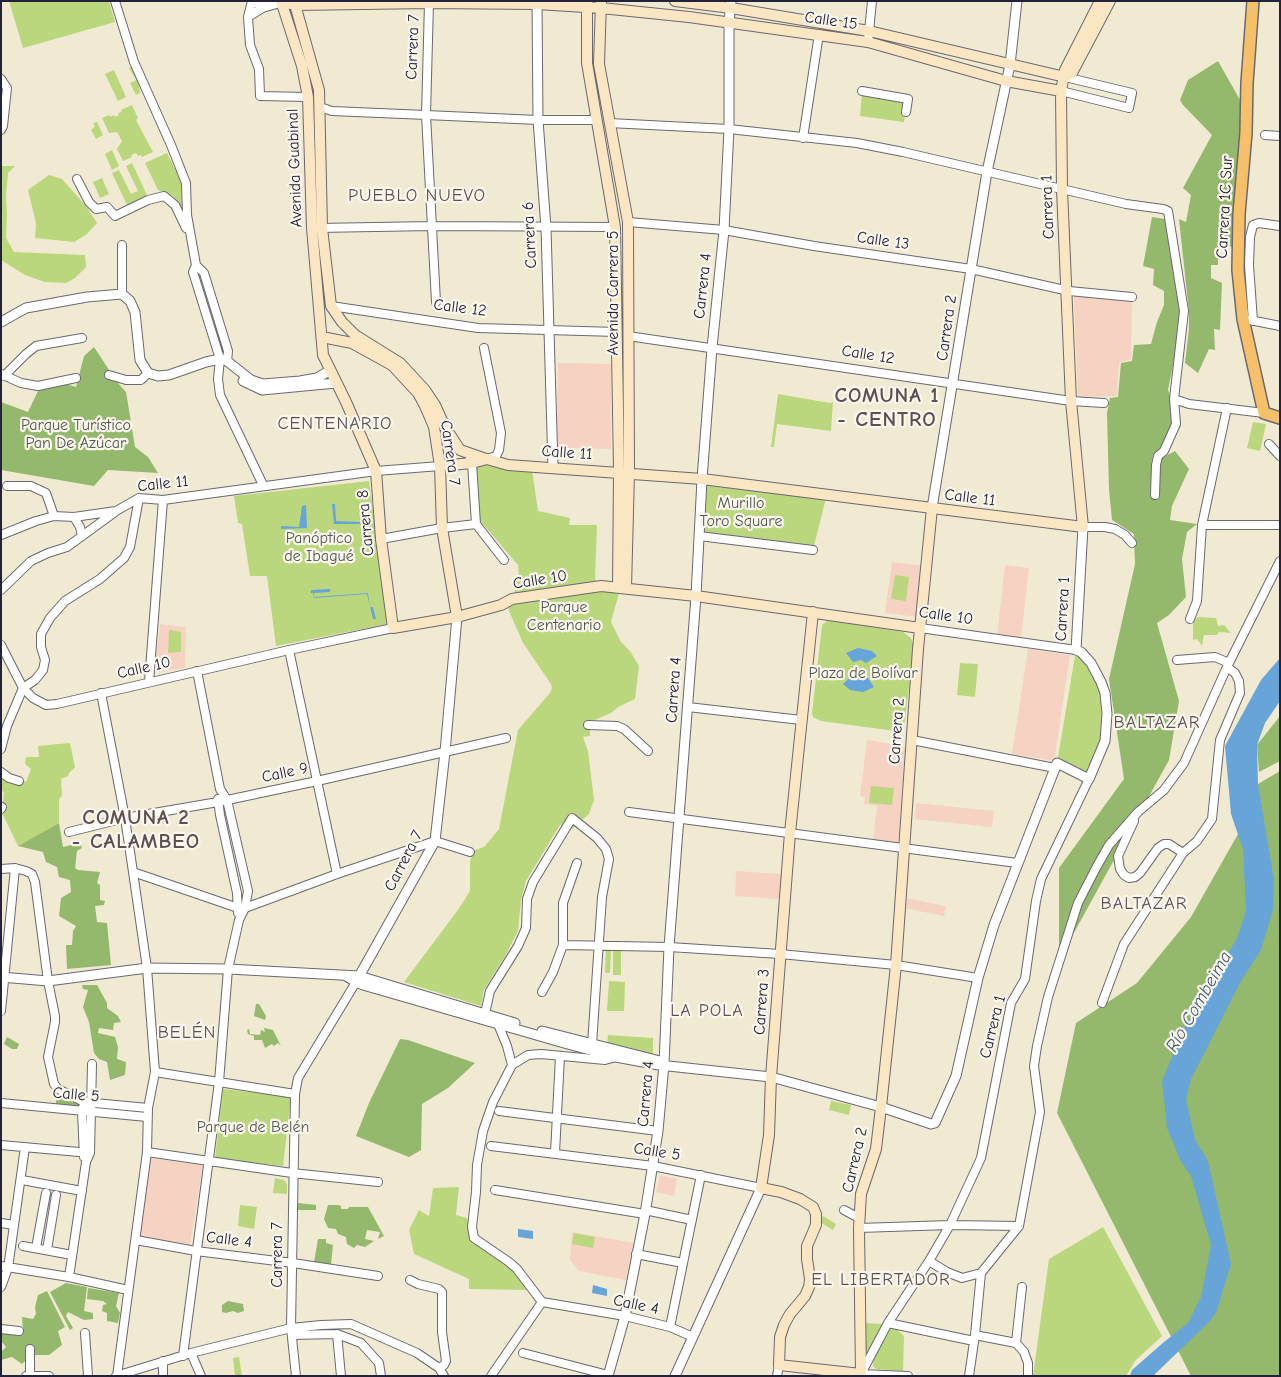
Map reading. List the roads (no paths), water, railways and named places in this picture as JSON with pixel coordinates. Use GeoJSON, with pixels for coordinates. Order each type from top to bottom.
{"type":"FeatureCollection","features":[{"type":"Feature","properties":{"kind":"main road","name":"Calle 15"},"geometry":{"type":"LineString","coordinates":[[674,1],[731,4],[868,36],[1065,77]]}},
{"type":"Feature","properties":{"kind":"main road","name":"Carrera 1"},"geometry":{"type":"LineString","coordinates":[[1083,527],[1071,402],[1062,189],[1061,91],[1065,70],[1100,1]]}},
{"type":"Feature","properties":{"kind":"main road","name":"Carrera 1"},"geometry":{"type":"LineString","coordinates":[[1065,77],[1072,73],[1110,1]]}},
{"type":"Feature","properties":{"kind":"main road","name":"Carrera 1C Sur"},"geometry":{"type":"LineString","coordinates":[[1252,1],[1246,133],[1239,214],[1238,270],[1264,413]]}},
{"type":"Feature","properties":{"kind":"main road","name":"Calle 15"},"geometry":{"type":"LineString","coordinates":[[282,2],[601,4],[819,34],[868,36],[1006,81],[1061,91]]}},
{"type":"Feature","properties":{"kind":"main road","name":"Avenida Guabinal"},"geometry":{"type":"LineString","coordinates":[[282,2],[302,66],[308,97],[322,337]]}},
{"type":"Feature","properties":{"kind":"main road","name":"Avenida Guabinal"},"geometry":{"type":"LineString","coordinates":[[294,3],[319,90],[317,228],[331,306]]}},
{"type":"Feature","properties":{"kind":"main road","name":"Avenida Carrera 5"},"geometry":{"type":"LineString","coordinates":[[587,4],[587,63],[615,227],[617,332],[624,473]]}},
{"type":"Feature","properties":{"kind":"main road","name":"Avenida Carrera 5"},"geometry":{"type":"LineString","coordinates":[[601,4],[599,64],[628,222],[628,336],[622,588]]}},
{"type":"Feature","properties":{"kind":"main road"},"geometry":{"type":"LineString","coordinates":[[331,306],[353,339],[400,362],[425,390],[456,445],[469,458]]}},
{"type":"Feature","properties":{"kind":"main road","name":"Carrera 7"},"geometry":{"type":"LineString","coordinates":[[322,337],[353,339],[392,365],[418,393],[425,406],[434,427],[440,466],[442,528],[457,617]]}},
{"type":"Feature","properties":{"kind":"main road","name":"Carrera 8"},"geometry":{"type":"LineString","coordinates":[[322,337],[323,355],[329,370],[346,402],[376,471],[381,539],[393,628]]}},
{"type":"Feature","properties":{"kind":"main road"},"geometry":{"type":"LineString","coordinates":[[1264,413],[1280,418]]}},
{"type":"Feature","properties":{"kind":"main road","name":"Calle 11"},"geometry":{"type":"LineString","coordinates":[[440,466],[469,458],[508,465],[702,479],[1083,527]]}},
{"type":"Feature","properties":{"kind":"main road","name":"Carrera 2"},"geometry":{"type":"LineString","coordinates":[[861,1375],[859,1223],[861,1194],[876,1149],[896,965],[920,628],[932,508]]}},
{"type":"Feature","properties":{"kind":"main road","name":"Calle 10"},"geometry":{"type":"LineString","coordinates":[[393,628],[457,617],[501,605],[517,598],[594,587],[696,596],[920,628]]}},
{"type":"Feature","properties":{"kind":"main road","name":"Carrera 3"},"geometry":{"type":"LineString","coordinates":[[761,1188],[769,1135],[780,954],[812,612]]}},
{"type":"Feature","properties":{"kind":"main road","name":"Calle 5"},"geometry":{"type":"LineString","coordinates":[[761,1188],[781,1192],[800,1199],[816,1210],[816,1225],[807,1246],[809,1288],[784,1325],[780,1337],[778,1370]]}},
{"type":"Feature","properties":{"kind":"main road"},"geometry":{"type":"LineString","coordinates":[[778,1370],[861,1375]]}},
{"type":"Feature","properties":{"kind":"street"},"geometry":{"type":"LineString","coordinates":[[115,1],[134,62],[186,184],[187,215],[196,265],[204,272],[228,351],[218,379],[220,395],[263,485]]}},
{"type":"Feature","properties":{"kind":"street"},"geometry":{"type":"LineString","coordinates":[[264,7],[253,1],[248,17],[250,45],[259,69],[260,96],[308,97]]}},
{"type":"Feature","properties":{"kind":"street"},"geometry":{"type":"LineString","coordinates":[[868,36],[872,1]]}},
{"type":"Feature","properties":{"kind":"street","name":"Carrera 2"},"geometry":{"type":"LineString","coordinates":[[932,508],[954,385],[987,172],[1010,65],[1018,1]]}},
{"type":"Feature","properties":{"kind":"street","name":"Calle 15"},"geometry":{"type":"LineString","coordinates":[[248,17],[264,7],[282,2]]}},
{"type":"Feature","properties":{"kind":"street","name":"Carrera 7"},"geometry":{"type":"LineString","coordinates":[[429,2],[426,115],[436,302]]}},
{"type":"Feature","properties":{"kind":"street","name":"Carrera 6"},"geometry":{"type":"LineString","coordinates":[[537,3],[538,120],[546,228],[553,467]]}},
{"type":"Feature","properties":{"kind":"street","name":"Carrera 4"},"geometry":{"type":"LineString","coordinates":[[608,1376],[625,1316],[658,1131],[664,1064],[669,946],[678,819],[696,596],[702,479],[712,348],[724,230],[729,129],[729,23],[731,4]]}},
{"type":"Feature","properties":{"kind":"street"},"geometry":{"type":"LineString","coordinates":[[803,138],[819,34]]}},
{"type":"Feature","properties":{"kind":"street","name":"Calle 15"},"geometry":{"type":"LineString","coordinates":[[1061,91],[1129,108],[1132,93],[1065,77]]}},
{"type":"Feature","properties":{"kind":"street"},"geometry":{"type":"LineString","coordinates":[[1,78],[7,88],[2,127]]}},
{"type":"Feature","properties":{"kind":"street"},"geometry":{"type":"LineString","coordinates":[[862,90],[908,99],[906,112]]}},
{"type":"Feature","properties":{"kind":"street"},"geometry":{"type":"LineString","coordinates":[[320,107],[332,111],[538,120],[596,120]]}},
{"type":"Feature","properties":{"kind":"street"},"geometry":{"type":"LineString","coordinates":[[609,123],[729,129],[884,148],[1126,204],[1168,211],[1184,311],[1174,399],[1176,424],[1164,451],[1158,456],[1155,495]]}},
{"type":"Feature","properties":{"kind":"street"},"geometry":{"type":"LineString","coordinates":[[1265,135],[1280,136]]}},
{"type":"Feature","properties":{"kind":"street"},"geometry":{"type":"LineString","coordinates":[[77,179],[89,202],[96,208],[107,207],[115,216],[148,200],[164,196],[175,205],[191,236]]}},
{"type":"Feature","properties":{"kind":"street","name":"Calle 13"},"geometry":{"type":"LineString","coordinates":[[628,222],[724,230],[814,246],[971,269],[1067,290],[1132,297]]}},
{"type":"Feature","properties":{"kind":"street"},"geometry":{"type":"LineString","coordinates":[[1280,226],[1259,223],[1253,225],[1250,237],[1248,320],[1280,326]]}},
{"type":"Feature","properties":{"kind":"street"},"geometry":{"type":"LineString","coordinates":[[317,228],[433,226],[615,227]]}},
{"type":"Feature","properties":{"kind":"street"},"geometry":{"type":"LineString","coordinates":[[122,245],[122,294]]}},
{"type":"Feature","properties":{"kind":"street"},"geometry":{"type":"LineString","coordinates":[[2,318],[26,308],[87,297],[122,294],[130,301],[135,312],[140,360],[148,373],[158,376],[169,375],[206,362],[224,360],[251,380],[263,384],[317,378],[329,370]]}},
{"type":"Feature","properties":{"kind":"street","name":"Calle 12"},"geometry":{"type":"LineString","coordinates":[[331,306],[478,328],[617,332]]}},
{"type":"Feature","properties":{"kind":"street","name":"Calle 12"},"geometry":{"type":"LineString","coordinates":[[628,336],[1071,402],[1104,403]]}},
{"type":"Feature","properties":{"kind":"street"},"geometry":{"type":"LineString","coordinates":[[76,378],[38,386],[21,383],[3,375],[36,346],[82,338]]}},
{"type":"Feature","properties":{"kind":"street"},"geometry":{"type":"LineString","coordinates":[[484,348],[501,433],[500,450],[496,456],[487,460]]}},
{"type":"Feature","properties":{"kind":"street"},"geometry":{"type":"LineString","coordinates":[[224,360],[237,377],[262,390],[336,382]]}},
{"type":"Feature","properties":{"kind":"street"},"geometry":{"type":"LineString","coordinates":[[109,375],[126,380],[141,380],[148,373]]}},
{"type":"Feature","properties":{"kind":"street"},"geometry":{"type":"LineString","coordinates":[[1174,399],[1189,404],[1264,413]]}},
{"type":"Feature","properties":{"kind":"street"},"geometry":{"type":"LineString","coordinates":[[1190,619],[1197,601],[1202,525],[1227,408]]}},
{"type":"Feature","properties":{"kind":"street"},"geometry":{"type":"LineString","coordinates":[[1269,444],[1280,456]]}},
{"type":"Feature","properties":{"kind":"street"},"geometry":{"type":"LineString","coordinates":[[469,458],[476,524],[504,560]]}},
{"type":"Feature","properties":{"kind":"street","name":"Calle 11"},"geometry":{"type":"LineString","coordinates":[[1,535],[54,516],[74,516],[116,510],[139,498],[162,500],[376,471],[440,466]]}},
{"type":"Feature","properties":{"kind":"street"},"geometry":{"type":"LineString","coordinates":[[7,486],[31,486],[46,493],[54,516]]}},
{"type":"Feature","properties":{"kind":"street"},"geometry":{"type":"LineString","coordinates":[[1,749],[7,726],[23,688],[35,680],[43,670],[46,660],[41,647],[41,634],[50,618],[65,601],[100,579],[124,558],[130,547],[139,498]]}},
{"type":"Feature","properties":{"kind":"street"},"geometry":{"type":"LineString","coordinates":[[149,682],[162,500]]}},
{"type":"Feature","properties":{"kind":"street"},"geometry":{"type":"LineString","coordinates":[[1,590],[31,561],[67,547],[116,510]]}},
{"type":"Feature","properties":{"kind":"street"},"geometry":{"type":"LineString","coordinates":[[74,516],[82,536]]}},
{"type":"Feature","properties":{"kind":"street"},"geometry":{"type":"LineString","coordinates":[[381,539],[476,524]]}},
{"type":"Feature","properties":{"kind":"street"},"geometry":{"type":"LineString","coordinates":[[1202,525],[1280,525]]}},
{"type":"Feature","properties":{"kind":"street","name":"Calle 11"},"geometry":{"type":"LineString","coordinates":[[1083,527],[1105,526],[1125,535],[1132,543]]}},
{"type":"Feature","properties":{"kind":"street","name":"Carrera 1"},"geometry":{"type":"LineString","coordinates":[[861,1375],[888,1323],[929,1261],[950,1225],[981,1158],[1011,1003],[1025,978],[1041,879],[1089,779],[1105,740],[1108,724],[1107,702],[1101,682],[1096,671],[1086,658],[1076,650],[1083,527]]}},
{"type":"Feature","properties":{"kind":"street"},"geometry":{"type":"LineString","coordinates":[[699,536],[813,550]]}},
{"type":"Feature","properties":{"kind":"street"},"geometry":{"type":"LineString","coordinates":[[969,1376],[975,1338],[981,1273],[1019,1226],[1040,1118],[1034,1066],[1037,1046],[1048,997],[1078,904],[1110,845],[1138,812],[1164,790],[1184,763],[1228,665],[1280,561]]}},
{"type":"Feature","properties":{"kind":"street","name":"Carrera 7"},"geometry":{"type":"LineString","coordinates":[[296,1376],[292,1331],[292,1173],[295,1094],[298,1078],[357,979],[435,841],[457,617]]}},
{"type":"Feature","properties":{"kind":"street","name":"Calle 10"},"geometry":{"type":"LineString","coordinates":[[23,688],[33,698],[46,705],[57,704],[288,650],[393,628]]}},
{"type":"Feature","properties":{"kind":"street","name":"Calle 10"},"geometry":{"type":"LineString","coordinates":[[920,628],[1076,650]]}},
{"type":"Feature","properties":{"kind":"street"},"geometry":{"type":"LineString","coordinates":[[1,645],[23,688]]}},
{"type":"Feature","properties":{"kind":"street"},"geometry":{"type":"LineString","coordinates":[[288,650],[337,874]]}},
{"type":"Feature","properties":{"kind":"street"},"geometry":{"type":"LineString","coordinates":[[1102,1003],[1124,944],[1183,853],[1197,841],[1209,824],[1214,811],[1220,740],[1240,693],[1236,673],[1228,665],[1215,657],[1177,660]]}},
{"type":"Feature","properties":{"kind":"street"},"geometry":{"type":"LineString","coordinates":[[182,1356],[219,1082],[228,970],[242,908],[248,891],[226,800],[220,789],[197,671]]}},
{"type":"Feature","properties":{"kind":"street"},"geometry":{"type":"LineString","coordinates":[[101,693],[125,818],[147,968],[155,1072],[148,1113],[147,1152],[136,1240],[116,1376],[191,1353],[321,1325],[351,1324],[410,1350],[439,1368],[444,1376]]}},
{"type":"Feature","properties":{"kind":"street"},"geometry":{"type":"LineString","coordinates":[[688,708],[801,720]]}},
{"type":"Feature","properties":{"kind":"street"},"geometry":{"type":"LineString","coordinates":[[588,724],[617,726],[624,729],[648,751]]}},
{"type":"Feature","properties":{"kind":"street","name":"Calle 9"},"geometry":{"type":"LineString","coordinates":[[69,832],[125,818],[218,802],[317,781],[506,738]]}},
{"type":"Feature","properties":{"kind":"street"},"geometry":{"type":"LineString","coordinates":[[912,740],[1056,765],[1089,779]]}},
{"type":"Feature","properties":{"kind":"street"},"geometry":{"type":"LineString","coordinates":[[357,979],[498,1024],[616,1057],[659,1065],[664,1064],[771,1078],[881,1107],[931,1124],[935,1123],[956,1076],[978,978],[994,924],[1056,765]]}},
{"type":"Feature","properties":{"kind":"street"},"geometry":{"type":"LineString","coordinates":[[1,772],[9,778],[20,781]]}},
{"type":"Feature","properties":{"kind":"street"},"geometry":{"type":"LineString","coordinates":[[220,789],[218,802],[237,893],[242,908]]}},
{"type":"Feature","properties":{"kind":"street"},"geometry":{"type":"LineString","coordinates":[[629,812],[1017,863]]}},
{"type":"Feature","properties":{"kind":"street"},"geometry":{"type":"LineString","coordinates":[[1138,812],[1118,856],[1118,865],[1124,875],[1129,878],[1135,877],[1158,848],[1164,844],[1169,844],[1183,853]]}},
{"type":"Feature","properties":{"kind":"street"},"geometry":{"type":"LineString","coordinates":[[485,1014],[490,991],[518,946],[526,928],[527,899],[533,882],[572,818],[597,838],[606,849],[609,859],[602,896],[592,1044]]}},
{"type":"Feature","properties":{"kind":"street"},"geometry":{"type":"LineString","coordinates":[[133,872],[242,908],[435,841],[470,852]]}},
{"type":"Feature","properties":{"kind":"street"},"geometry":{"type":"LineString","coordinates":[[542,992],[563,945],[562,903],[577,863]]}},
{"type":"Feature","properties":{"kind":"street"},"geometry":{"type":"LineString","coordinates":[[1,1010],[5,928],[15,868]]}},
{"type":"Feature","properties":{"kind":"street"},"geometry":{"type":"LineString","coordinates":[[1,869],[15,868],[32,874],[36,882],[48,981]]}},
{"type":"Feature","properties":{"kind":"street"},"geometry":{"type":"LineString","coordinates":[[563,945],[669,946],[780,954],[896,965],[978,978]]}},
{"type":"Feature","properties":{"kind":"street"},"geometry":{"type":"LineString","coordinates":[[3,977],[48,981],[147,968],[346,976],[539,1030],[659,1059],[664,1064]]}},
{"type":"Feature","properties":{"kind":"street","name":"Calle 5"},"geometry":{"type":"LineString","coordinates":[[48,981],[55,1022],[48,1057],[54,1084],[58,1089],[88,1103],[148,1113]]}},
{"type":"Feature","properties":{"kind":"street"},"geometry":{"type":"LineString","coordinates":[[485,1014],[498,1024],[512,1065]]}},
{"type":"Feature","properties":{"kind":"street"},"geometry":{"type":"LineString","coordinates":[[491,1376],[542,1302],[517,1269],[474,1238],[472,1227],[477,1165],[484,1131],[493,1102],[512,1065],[528,1055],[541,1054],[605,1060],[616,1057]]}},
{"type":"Feature","properties":{"kind":"street"},"geometry":{"type":"LineString","coordinates":[[555,1153],[560,1056]]}},
{"type":"Feature","properties":{"kind":"street"},"geometry":{"type":"LineString","coordinates":[[87,1156],[82,1111],[88,1103],[91,1094],[92,1064]]}},
{"type":"Feature","properties":{"kind":"street"},"geometry":{"type":"LineString","coordinates":[[155,1072],[295,1094]]}},
{"type":"Feature","properties":{"kind":"street","name":"Calle 5"},"geometry":{"type":"LineString","coordinates":[[1,1103],[91,1112],[148,1113]]}},
{"type":"Feature","properties":{"kind":"street"},"geometry":{"type":"LineString","coordinates":[[69,1277],[87,1156],[91,1112],[88,1103]]}},
{"type":"Feature","properties":{"kind":"street"},"geometry":{"type":"LineString","coordinates":[[499,1111],[658,1131]]}},
{"type":"Feature","properties":{"kind":"street"},"geometry":{"type":"LineString","coordinates":[[1,1145],[26,1146],[87,1156]]}},
{"type":"Feature","properties":{"kind":"street"},"geometry":{"type":"LineString","coordinates":[[1,1287],[22,1180],[26,1146]]}},
{"type":"Feature","properties":{"kind":"street","name":"Calle 5"},"geometry":{"type":"LineString","coordinates":[[492,1146],[653,1166],[761,1188]]}},
{"type":"Feature","properties":{"kind":"street"},"geometry":{"type":"LineString","coordinates":[[147,1152],[292,1173],[378,1182]]}},
{"type":"Feature","properties":{"kind":"street"},"geometry":{"type":"LineString","coordinates":[[670,1327],[701,1175]]}},
{"type":"Feature","properties":{"kind":"street"},"geometry":{"type":"LineString","coordinates":[[22,1180],[82,1191]]}},
{"type":"Feature","properties":{"kind":"street","name":"Carrera 3"},"geometry":{"type":"LineString","coordinates":[[675,1376],[761,1188]]}},
{"type":"Feature","properties":{"kind":"street"},"geometry":{"type":"LineString","coordinates":[[495,1190],[692,1220]]}},
{"type":"Feature","properties":{"kind":"street"},"geometry":{"type":"LineString","coordinates":[[36,1248],[46,1193]]}},
{"type":"Feature","properties":{"kind":"street"},"geometry":{"type":"LineString","coordinates":[[47,1250],[56,1195]]}},
{"type":"Feature","properties":{"kind":"street"},"geometry":{"type":"LineString","coordinates":[[844,1210],[859,1223],[1019,1226]]}},
{"type":"Feature","properties":{"kind":"street"},"geometry":{"type":"LineString","coordinates":[[1,1223],[14,1225]]}},
{"type":"Feature","properties":{"kind":"street","name":"Calle 4"},"geometry":{"type":"LineString","coordinates":[[136,1240],[196,1251],[378,1276]]}},
{"type":"Feature","properties":{"kind":"street"},"geometry":{"type":"LineString","coordinates":[[23,1246],[72,1255]]}},
{"type":"Feature","properties":{"kind":"street"},"geometry":{"type":"LineString","coordinates":[[636,1254],[683,1262]]}},
{"type":"Feature","properties":{"kind":"street"},"geometry":{"type":"LineString","coordinates":[[929,1261],[947,1272],[962,1278],[981,1273]]}},
{"type":"Feature","properties":{"kind":"street"},"geometry":{"type":"LineString","coordinates":[[5,1267],[69,1277],[128,1290]]}},
{"type":"Feature","properties":{"kind":"street"},"geometry":{"type":"LineString","coordinates":[[410,1280],[439,1289],[442,1292],[442,1332],[446,1361],[439,1368]]}},
{"type":"Feature","properties":{"kind":"street"},"geometry":{"type":"LineString","coordinates":[[1016,1343],[1022,1287]]}},
{"type":"Feature","properties":{"kind":"street","name":"Calle 4"},"geometry":{"type":"LineString","coordinates":[[542,1302],[625,1316],[670,1327],[693,1338]]}},
{"type":"Feature","properties":{"kind":"street"},"geometry":{"type":"LineString","coordinates":[[888,1323],[1016,1343],[1024,1352],[1028,1363],[1028,1376]]}},
{"type":"Feature","properties":{"kind":"street"},"geometry":{"type":"LineString","coordinates":[[1,1329],[19,1331]]}},
{"type":"Feature","properties":{"kind":"street"},"geometry":{"type":"LineString","coordinates":[[292,1331],[337,1334],[361,1344],[379,1363],[381,1376]]}},
{"type":"Feature","properties":{"kind":"street"},"geometry":{"type":"LineString","coordinates":[[85,1333],[88,1376]]}},
{"type":"Feature","properties":{"kind":"street"},"geometry":{"type":"LineString","coordinates":[[337,1334],[341,1376]]}},
{"type":"Feature","properties":{"kind":"street"},"geometry":{"type":"LineString","coordinates":[[30,1349],[28,1375],[49,1376]]}},
{"type":"Feature","properties":{"kind":"street"},"geometry":{"type":"LineString","coordinates":[[191,1353],[201,1376]]}},
{"type":"Feature","properties":{"kind":"street"},"geometry":{"type":"LineString","coordinates":[[523,1353],[608,1376]]}},
{"type":"Feature","properties":{"kind":"street"},"geometry":{"type":"LineString","coordinates":[[163,1361],[163,1376]]}},
{"type":"Feature","properties":{"kind":"street"},"geometry":{"type":"LineString","coordinates":[[861,1375],[908,1376]]}},
{"type":"Feature","properties":{"kind":"water"},"geometry":{"type":"Polygon","coordinates":[[[332,504],[335,504],[336,521],[360,522],[361,524],[334,524],[332,504]]]}},
{"type":"Feature","properties":{"kind":"water"},"geometry":{"type":"Polygon","coordinates":[[[306,505],[307,528],[281,529],[281,526],[299,527],[302,506],[306,505]]]}},
{"type":"Feature","properties":{"kind":"water"},"geometry":{"type":"Polygon","coordinates":[[[330,589],[330,592],[314,593],[314,597],[368,593],[370,606],[367,594],[314,598],[313,593],[311,593],[311,590],[330,589]]]}},
{"type":"Feature","properties":{"kind":"water"},"geometry":{"type":"Polygon","coordinates":[[[370,607],[373,607],[376,619],[373,619],[370,607]]]}},
{"type":"Feature","properties":{"kind":"water"},"geometry":{"type":"Polygon","coordinates":[[[858,648],[872,651],[877,656],[866,663],[861,660],[853,662],[846,653],[858,648]]]}},
{"type":"Feature","properties":{"kind":"water"},"geometry":{"type":"Polygon","coordinates":[[[1280,658],[1280,701],[1265,723],[1257,745],[1258,784],[1274,880],[1273,909],[1261,950],[1241,981],[1191,1079],[1186,1099],[1195,1140],[1208,1161],[1231,1264],[1216,1313],[1209,1322],[1153,1376],[1130,1376],[1132,1370],[1188,1323],[1201,1297],[1211,1245],[1191,1176],[1180,1160],[1167,1128],[1162,1081],[1186,1024],[1237,938],[1246,911],[1243,849],[1231,814],[1225,746],[1261,680],[1280,658]]]}},
{"type":"Feature","properties":{"kind":"water"},"geometry":{"type":"Polygon","coordinates":[[[853,675],[859,678],[866,675],[874,687],[863,692],[850,690],[843,684],[853,675]]]}},
{"type":"Feature","properties":{"kind":"water"},"geometry":{"type":"Polygon","coordinates":[[[518,1229],[533,1231],[533,1239],[518,1237],[518,1229]]]}},
{"type":"Feature","properties":{"kind":"water"},"geometry":{"type":"Polygon","coordinates":[[[593,1285],[607,1289],[607,1296],[592,1293],[593,1285]]]}},
{"type":"Feature","properties":{"kind":"district","name":"PUEBLO NUEVO"},"geometry":{"type":"Point","coordinates":[417,196]}},
{"type":"Feature","properties":{"kind":"district","name":"COMUNA 1 - CENTRO"},"geometry":{"type":"Point","coordinates":[887,408]}},
{"type":"Feature","properties":{"kind":"district","name":"CENTENARIO"},"geometry":{"type":"Point","coordinates":[335,424]}},
{"type":"Feature","properties":{"kind":"district","name":"BALTAZAR"},"geometry":{"type":"Point","coordinates":[1157,723]}},
{"type":"Feature","properties":{"kind":"district","name":"COMUNA 2 - CALAMBEO"},"geometry":{"type":"Point","coordinates":[136,830]}},
{"type":"Feature","properties":{"kind":"district","name":"BALTAZAR"},"geometry":{"type":"Point","coordinates":[1144,904]}},
{"type":"Feature","properties":{"kind":"district","name":"LA POLA"},"geometry":{"type":"Point","coordinates":[707,1011]}},
{"type":"Feature","properties":{"kind":"district","name":"BELÉN"},"geometry":{"type":"Point","coordinates":[187,1033]}},
{"type":"Feature","properties":{"kind":"district","name":"EL LIBERTADOR"},"geometry":{"type":"Point","coordinates":[881,1280]}},
{"type":"Feature","properties":{"kind":"park label","name":"Parque Turístico Pan De Azúcar"},"geometry":{"type":"Point","coordinates":[76,434]}},
{"type":"Feature","properties":{"kind":"park label","name":"Murillo Toro Square"},"geometry":{"type":"Point","coordinates":[741,512]}},
{"type":"Feature","properties":{"kind":"park label","name":"Panóptico de Ibagué"},"geometry":{"type":"Point","coordinates":[319,547]}},
{"type":"Feature","properties":{"kind":"park label","name":"Parque Centenario"},"geometry":{"type":"Point","coordinates":[564,616]}},
{"type":"Feature","properties":{"kind":"park label","name":"Plaza de Bolívar"},"geometry":{"type":"Point","coordinates":[863,673]}},
{"type":"Feature","properties":{"kind":"park label","name":"Parque de Belén"},"geometry":{"type":"Point","coordinates":[253,1127]}},
{"type":"Feature","properties":{"kind":"water label","name":"Río Combeima"},"geometry":{"type":"Point","coordinates":[1199,1002]}}]}
